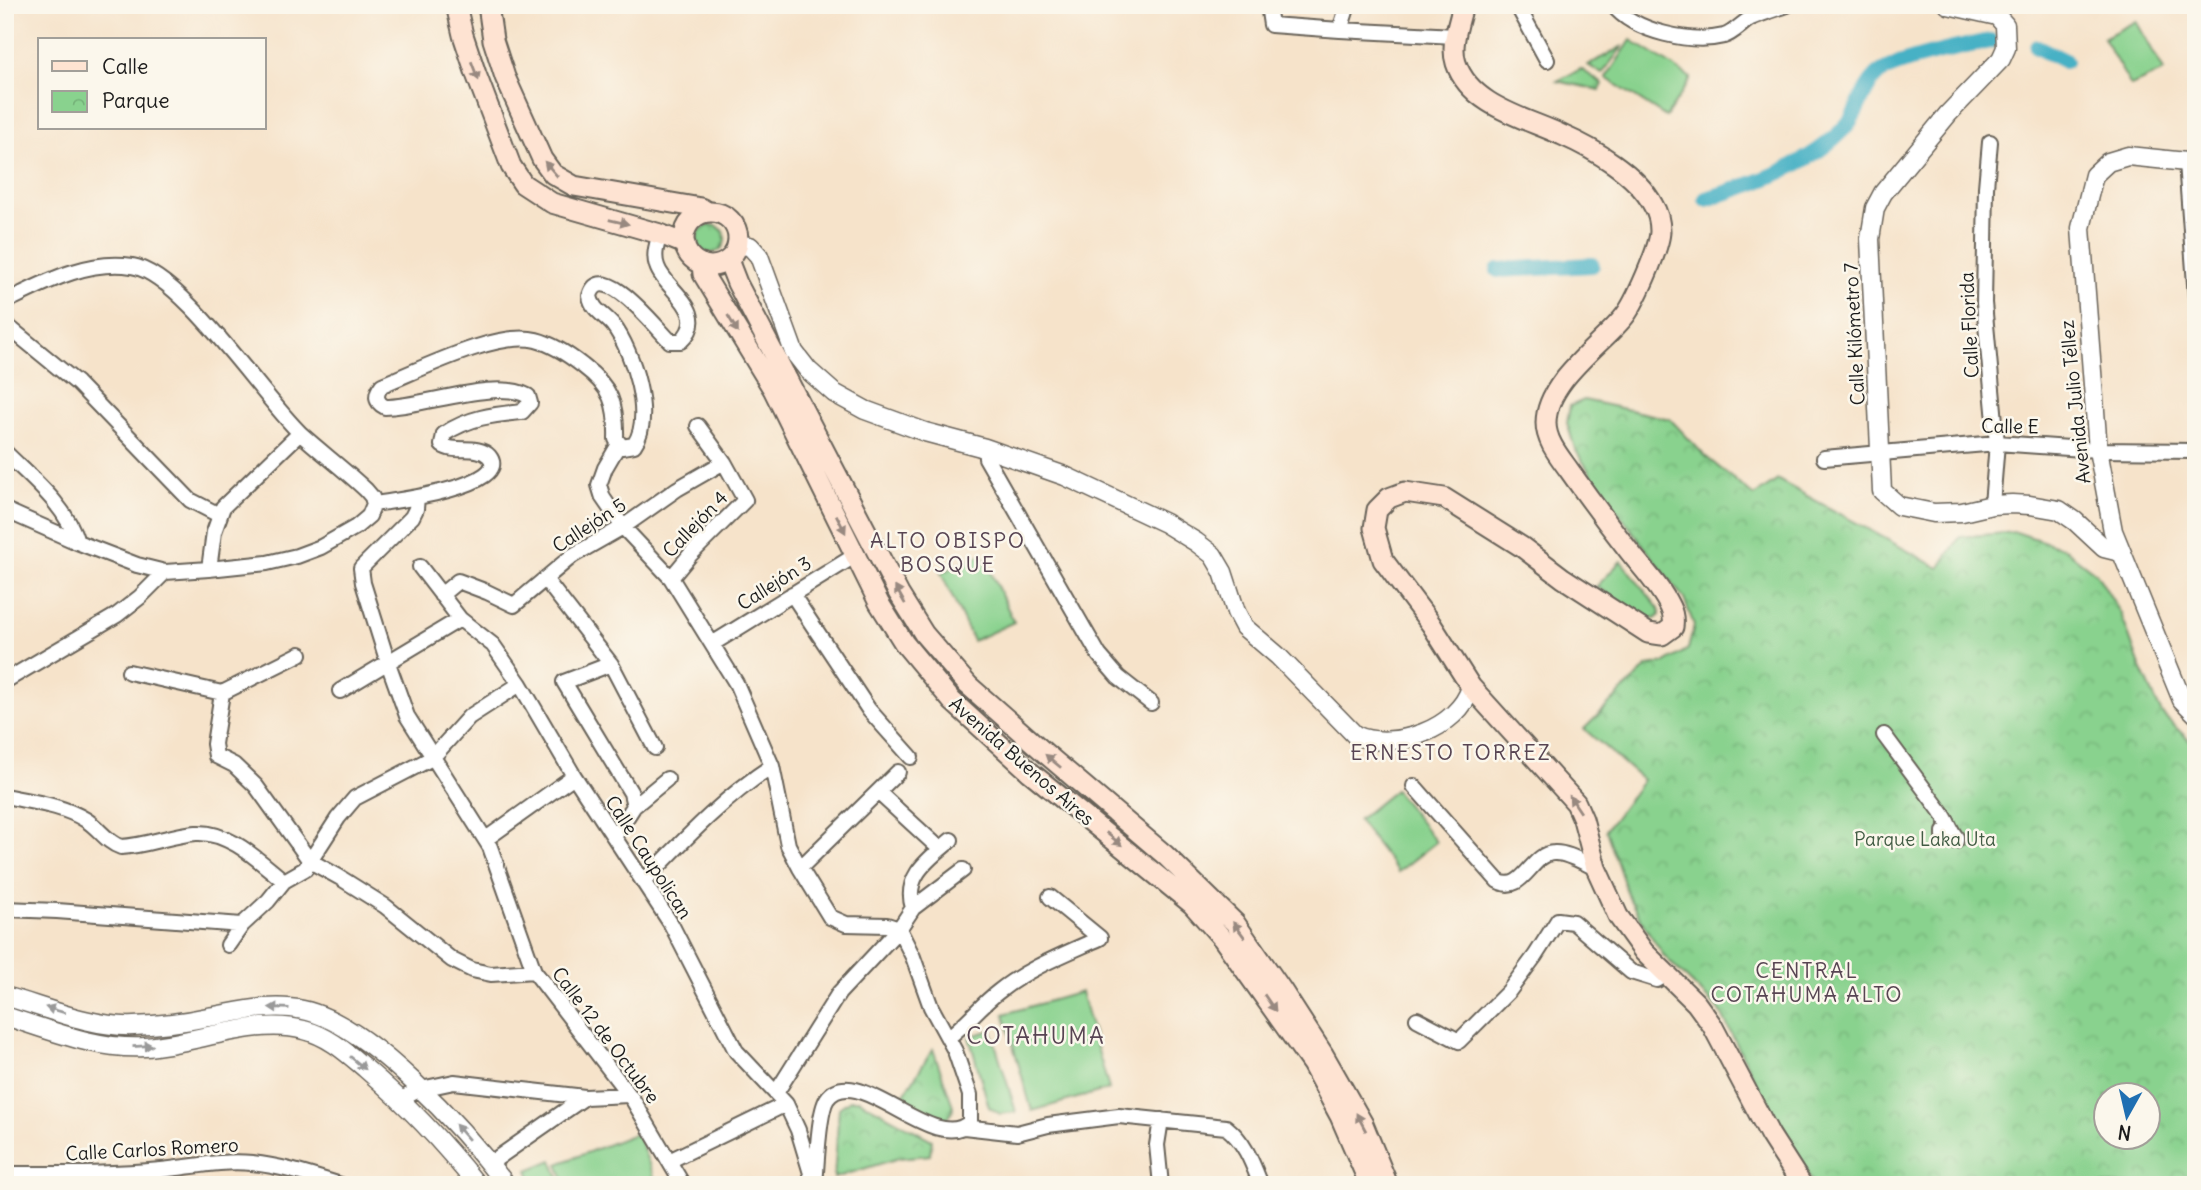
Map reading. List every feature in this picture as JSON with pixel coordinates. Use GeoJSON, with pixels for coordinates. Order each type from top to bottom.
{"type":"FeatureCollection","features":[{"type":"Feature","properties":{"kind":"main road"},"geometry":{"type":"LineString","coordinates":[[456,5],[476,74],[511,166],[523,184],[552,203],[660,234],[685,244]]}},
{"type":"Feature","properties":{"kind":"main road"},"geometry":{"type":"LineString","coordinates":[[488,5],[493,40],[505,77],[542,159],[553,174],[574,186],[701,208],[724,215],[736,228],[733,252],[710,266],[702,264],[688,252],[684,235],[692,220],[707,212]]}},
{"type":"Feature","properties":{"kind":"main road"},"geometry":{"type":"LineString","coordinates":[[1463,5],[1455,36],[1455,60],[1461,75],[1472,89],[1507,112],[1562,134],[1610,161],[1639,187],[1653,204],[1659,218],[1658,244],[1625,317],[1565,380],[1548,410],[1546,423],[1547,435],[1554,448],[1607,523],[1663,594],[1674,619],[1674,627],[1662,635],[1648,633],[1563,578],[1522,547],[1444,498],[1412,492],[1396,494],[1383,502],[1374,519],[1375,538],[1383,560],[1431,624],[1471,687],[1576,803],[1596,868],[1618,916],[1644,952],[1696,1003],[1712,1025],[1770,1135],[1802,1185]]}},
{"type":"Feature","properties":{"kind":"main road","name":"Avenida Buenos Aires"},"geometry":{"type":"LineString","coordinates":[[733,252],[737,283],[899,594],[924,634],[968,685],[1165,855],[1235,923],[1323,1054],[1363,1124],[1388,1185]]}},
{"type":"Feature","properties":{"kind":"main road","name":"Avenida Buenos Aires"},"geometry":{"type":"LineString","coordinates":[[702,264],[703,275],[772,389],[879,603],[904,643],[952,701],[1030,772],[1192,904],[1223,939],[1312,1064],[1340,1116],[1370,1185]]}},
{"type":"Feature","properties":{"kind":"street"},"geometry":{"type":"LineString","coordinates":[[1268,5],[1271,24],[1455,36]]}},
{"type":"Feature","properties":{"kind":"street"},"geometry":{"type":"LineString","coordinates":[[1340,30],[1348,5]]}},
{"type":"Feature","properties":{"kind":"street"},"geometry":{"type":"LineString","coordinates":[[1517,5],[1547,60]]}},
{"type":"Feature","properties":{"kind":"street"},"geometry":{"type":"LineString","coordinates":[[1613,5],[1633,23],[1650,30],[1711,37],[1726,36],[1750,19],[1787,5]]}},
{"type":"Feature","properties":{"kind":"street","name":"Calle Kilómetro 7"},"geometry":{"type":"LineString","coordinates":[[1948,5],[1997,16],[2005,25],[2006,48],[2001,59],[1917,150],[1875,208],[1870,239],[1882,491],[1899,506],[1920,511],[1962,512],[1992,505],[2030,505],[2059,510],[2076,521],[2104,548],[2120,552]]}},
{"type":"Feature","properties":{"kind":"street","name":"Calle Florida"},"geometry":{"type":"LineString","coordinates":[[1990,142],[1986,187],[1984,303],[1997,443],[1992,505]]}},
{"type":"Feature","properties":{"kind":"street","name":"Avenida Julio Téllez"},"geometry":{"type":"LineString","coordinates":[[2191,162],[2129,156],[2108,162],[2094,175],[2081,228],[2098,450],[2113,531],[2182,700],[2196,714]]}},
{"type":"Feature","properties":{"kind":"street"},"geometry":{"type":"LineString","coordinates":[[2191,162],[2196,298]]}},
{"type":"Feature","properties":{"kind":"street"},"geometry":{"type":"LineString","coordinates":[[374,504],[417,497],[469,483],[488,473],[491,459],[484,453],[447,448],[442,445],[444,434],[481,416],[522,412],[528,408],[530,400],[520,391],[498,389],[386,407],[379,404],[376,398],[382,385],[474,348],[516,338],[534,339],[552,346],[599,378],[614,402],[616,439],[619,444],[628,448],[638,439],[642,426],[642,406],[635,373],[627,350],[613,325],[593,306],[590,292],[599,285],[611,286],[631,300],[670,341],[681,341],[689,330],[689,313],[684,301],[657,269],[655,258],[660,234]]}},
{"type":"Feature","properties":{"kind":"street"},"geometry":{"type":"LineString","coordinates":[[733,252],[750,246],[759,256],[794,352],[808,370],[834,393],[865,410],[889,419],[1065,476],[1165,523],[1213,555],[1223,572],[1236,612],[1244,627],[1355,735],[1369,741],[1383,742],[1424,733],[1444,722],[1463,706],[1471,687]]}},
{"type":"Feature","properties":{"kind":"street"},"geometry":{"type":"LineString","coordinates":[[5,302],[52,279],[98,266],[134,266],[156,277],[184,300],[300,433],[366,490],[374,504],[369,516],[356,527],[321,547],[297,556],[267,563],[165,572],[137,565],[77,542],[5,510]]}},
{"type":"Feature","properties":{"kind":"street"},"geometry":{"type":"LineString","coordinates":[[5,324],[76,383],[190,500],[219,515]]}},
{"type":"Feature","properties":{"kind":"street","name":"Callejón 4"},"geometry":{"type":"LineString","coordinates":[[671,578],[745,499],[724,462],[698,426]]}},
{"type":"Feature","properties":{"kind":"street"},"geometry":{"type":"LineString","coordinates":[[209,569],[219,515],[236,494],[300,433]]}},
{"type":"Feature","properties":{"kind":"street","name":"Calle E"},"geometry":{"type":"LineString","coordinates":[[1824,458],[1997,443],[2098,450],[2196,451]]}},
{"type":"Feature","properties":{"kind":"street"},"geometry":{"type":"LineString","coordinates":[[619,444],[599,485],[603,498],[623,527],[671,578],[736,683],[772,766],[788,845],[830,917],[846,924],[887,925],[899,929],[913,957],[931,1007],[949,1037],[970,1095],[970,1122],[964,1127]]}},
{"type":"Feature","properties":{"kind":"street"},"geometry":{"type":"LineString","coordinates":[[985,448],[986,458],[1099,655],[1118,677],[1151,703]]}},
{"type":"Feature","properties":{"kind":"street"},"geometry":{"type":"LineString","coordinates":[[5,452],[56,505],[74,531],[77,542]]}},
{"type":"Feature","properties":{"kind":"street","name":"Callejón 5"},"geometry":{"type":"LineString","coordinates":[[441,595],[458,581],[514,605],[572,556],[623,527],[677,489],[724,462]]}},
{"type":"Feature","properties":{"kind":"street","name":"Calle 12 de Octubre"},"geometry":{"type":"LineString","coordinates":[[417,497],[412,517],[361,568],[363,583],[407,716],[432,758],[461,797],[490,847],[534,971],[629,1095],[683,1185]]}},
{"type":"Feature","properties":{"kind":"street","name":"Callejón 3"},"geometry":{"type":"LineString","coordinates":[[712,644],[856,555]]}},
{"type":"Feature","properties":{"kind":"street","name":"Calle Caupolican"},"geometry":{"type":"LineString","coordinates":[[420,567],[460,618],[493,645],[520,684],[575,776],[671,924],[736,1051],[786,1104],[798,1130],[815,1185]]}},
{"type":"Feature","properties":{"kind":"street"},"geometry":{"type":"LineString","coordinates":[[5,681],[117,615],[165,572]]}},
{"type":"Feature","properties":{"kind":"street"},"geometry":{"type":"LineString","coordinates":[[545,579],[611,664],[655,748]]}},
{"type":"Feature","properties":{"kind":"street"},"geometry":{"type":"LineString","coordinates":[[792,594],[869,710],[911,757]]}},
{"type":"Feature","properties":{"kind":"street"},"geometry":{"type":"LineString","coordinates":[[340,691],[460,618]]}},
{"type":"Feature","properties":{"kind":"street"},"geometry":{"type":"LineString","coordinates":[[129,672],[222,693],[300,654]]}},
{"type":"Feature","properties":{"kind":"street"},"geometry":{"type":"LineString","coordinates":[[611,664],[564,682],[625,782],[634,806]]}},
{"type":"Feature","properties":{"kind":"street"},"geometry":{"type":"LineString","coordinates":[[228,945],[242,925],[268,901],[284,881],[305,869],[338,818],[355,798],[432,758],[469,717],[520,684]]}},
{"type":"Feature","properties":{"kind":"street"},"geometry":{"type":"LineString","coordinates":[[222,693],[214,744],[216,756],[234,765],[256,786],[310,861],[385,906],[452,960],[472,970],[491,974],[534,971]]}},
{"type":"Feature","properties":{"kind":"street"},"geometry":{"type":"LineString","coordinates":[[1884,735],[1950,824],[1951,831]]}},
{"type":"Feature","properties":{"kind":"street"},"geometry":{"type":"LineString","coordinates":[[644,881],[691,832],[740,787],[772,766]]}},
{"type":"Feature","properties":{"kind":"street"},"geometry":{"type":"LineString","coordinates":[[800,868],[898,772]]}},
{"type":"Feature","properties":{"kind":"street"},"geometry":{"type":"LineString","coordinates":[[485,839],[575,776]]}},
{"type":"Feature","properties":{"kind":"street"},"geometry":{"type":"LineString","coordinates":[[614,836],[634,806],[667,779]]}},
{"type":"Feature","properties":{"kind":"street"},"geometry":{"type":"LineString","coordinates":[[1414,786],[1503,884],[1516,882],[1545,855],[1554,852],[1596,868]]}},
{"type":"Feature","properties":{"kind":"street"},"geometry":{"type":"LineString","coordinates":[[878,792],[946,845],[922,866],[914,880],[909,894],[914,908]]}},
{"type":"Feature","properties":{"kind":"street"},"geometry":{"type":"LineString","coordinates":[[5,796],[68,810],[88,821],[111,844],[121,847],[198,833],[216,835],[235,844],[284,881]]}},
{"type":"Feature","properties":{"kind":"street"},"geometry":{"type":"LineString","coordinates":[[776,1093],[839,993],[899,929],[914,908],[963,870]]}},
{"type":"Feature","properties":{"kind":"street"},"geometry":{"type":"LineString","coordinates":[[949,1037],[971,1020],[996,993],[1028,971],[1100,939],[1050,897]]}},
{"type":"Feature","properties":{"kind":"street"},"geometry":{"type":"LineString","coordinates":[[5,909],[242,925]]}},
{"type":"Feature","properties":{"kind":"street"},"geometry":{"type":"LineString","coordinates":[[1417,1019],[1459,1041],[1509,991],[1558,920],[1573,922],[1632,972],[1646,979],[1657,980],[1667,974]]}},
{"type":"Feature","properties":{"kind":"street"},"geometry":{"type":"LineString","coordinates":[[5,996],[103,1023],[131,1027],[265,1008],[303,1010],[324,1016],[347,1029],[421,1089],[459,1128],[506,1185]]}},
{"type":"Feature","properties":{"kind":"street"},"geometry":{"type":"LineString","coordinates":[[5,1016],[93,1043],[120,1047],[147,1047],[263,1028],[302,1029],[318,1034],[334,1042],[401,1099],[436,1134],[477,1185]]}},
{"type":"Feature","properties":{"kind":"street"},"geometry":{"type":"LineString","coordinates":[[401,1099],[421,1089],[454,1082],[585,1097],[629,1095]]}},
{"type":"Feature","properties":{"kind":"street"},"geometry":{"type":"LineString","coordinates":[[815,1185],[822,1113],[828,1099],[844,1089],[893,1106],[942,1130],[964,1127],[1017,1133],[1104,1116],[1133,1116],[1226,1127],[1238,1137],[1249,1154],[1261,1185]]}},
{"type":"Feature","properties":{"kind":"street"},"geometry":{"type":"LineString","coordinates":[[489,1164],[585,1097]]}},
{"type":"Feature","properties":{"kind":"street"},"geometry":{"type":"LineString","coordinates":[[669,1161],[786,1104]]}},
{"type":"Feature","properties":{"kind":"street"},"geometry":{"type":"LineString","coordinates":[[1161,1120],[1157,1145],[1161,1185]]}},
{"type":"Feature","properties":{"kind":"street","name":"Calle Carlos Romero"},"geometry":{"type":"LineString","coordinates":[[5,1174],[160,1177],[220,1162],[253,1163],[291,1170],[341,1185]]}},
{"type":"Feature","properties":{"kind":"green space"},"geometry":{"type":"Polygon","coordinates":[[[2136,21],[2164,71],[2131,86],[2103,38],[2136,21]]]}},
{"type":"Feature","properties":{"kind":"green space"},"geometry":{"type":"Polygon","coordinates":[[[1631,40],[1691,78],[1666,117],[1606,78],[1631,40]]]}},
{"type":"Feature","properties":{"kind":"green space"},"geometry":{"type":"Polygon","coordinates":[[[1623,46],[1602,74],[1588,65],[1623,46]]]}},
{"type":"Feature","properties":{"kind":"green space"},"geometry":{"type":"Polygon","coordinates":[[[1581,69],[1603,84],[1600,90],[1557,81],[1581,69]]]}},
{"type":"Feature","properties":{"kind":"green space"},"geometry":{"type":"Polygon","coordinates":[[[711,225],[721,229],[725,239],[721,249],[711,253],[701,249],[697,239],[701,229],[711,225]]]}},
{"type":"Feature","properties":{"kind":"green space","name":"Parque Laka Uta"},"geometry":{"type":"Polygon","coordinates":[[[1584,400],[1670,419],[1705,456],[1754,496],[1778,480],[1939,568],[1960,537],[2016,532],[2063,548],[2096,573],[2121,614],[2140,666],[2162,714],[2196,747],[2196,1185],[1814,1185],[1772,1114],[1720,1011],[1664,956],[1644,925],[1629,898],[1606,830],[1643,780],[1584,729],[1648,666],[1665,663],[1688,649],[1694,625],[1684,599],[1599,487],[1575,449],[1567,423],[1570,406],[1584,400]]]}},
{"type":"Feature","properties":{"kind":"green space"},"geometry":{"type":"Polygon","coordinates":[[[982,554],[1014,622],[973,641],[941,573],[982,554]]]}},
{"type":"Feature","properties":{"kind":"green space"},"geometry":{"type":"Polygon","coordinates":[[[1621,561],[1659,609],[1660,615],[1656,619],[1643,615],[1596,587],[1621,561]]]}},
{"type":"Feature","properties":{"kind":"green space"},"geometry":{"type":"Polygon","coordinates":[[[1395,790],[1436,842],[1398,872],[1358,820],[1395,790]]]}},
{"type":"Feature","properties":{"kind":"green space"},"geometry":{"type":"Polygon","coordinates":[[[1081,992],[1109,1089],[1032,1111],[1004,1014],[1081,992]]]}},
{"type":"Feature","properties":{"kind":"green space"},"geometry":{"type":"Polygon","coordinates":[[[991,1030],[1016,1112],[1000,1114],[989,1107],[969,1037],[991,1030]]]}},
{"type":"Feature","properties":{"kind":"green space"},"geometry":{"type":"Polygon","coordinates":[[[933,1049],[953,1106],[947,1119],[939,1119],[901,1099],[933,1049]]]}},
{"type":"Feature","properties":{"kind":"green space"},"geometry":{"type":"Polygon","coordinates":[[[850,1100],[859,1100],[932,1140],[930,1155],[899,1158],[834,1178],[839,1108],[850,1100]]]}},
{"type":"Feature","properties":{"kind":"green space"},"geometry":{"type":"Polygon","coordinates":[[[637,1133],[656,1182],[650,1185],[566,1185],[558,1164],[637,1133]]]}},
{"type":"Feature","properties":{"kind":"green space"},"geometry":{"type":"Polygon","coordinates":[[[552,1160],[562,1185],[534,1185],[528,1170],[552,1160]]]}},
{"type":"Feature","properties":{"kind":"waterway"},"geometry":{"type":"LineString","coordinates":[[1706,199],[1763,180],[1817,151],[1847,125],[1872,80],[1885,70],[1930,55],[1990,41]]}},
{"type":"Feature","properties":{"kind":"waterway"},"geometry":{"type":"LineString","coordinates":[[2037,47],[2065,61]]}},
{"type":"Feature","properties":{"kind":"waterway"},"geometry":{"type":"LineString","coordinates":[[1498,270],[1592,265]]}},
{"type":"Feature","properties":{"kind":"district","name":"ALTO OBISPO BOSQUE"},"geometry":{"type":"Point","coordinates":[948,552]}},
{"type":"Feature","properties":{"kind":"district","name":"ERNESTO TORREZ"},"geometry":{"type":"Point","coordinates":[1451,752]}},
{"type":"Feature","properties":{"kind":"district","name":"CENTRAL COTAHUMA ALTO"},"geometry":{"type":"Point","coordinates":[1807,982]}},
{"type":"Feature","properties":{"kind":"district","name":"COTAHUMA"},"geometry":{"type":"Point","coordinates":[1036,1035]}}]}
